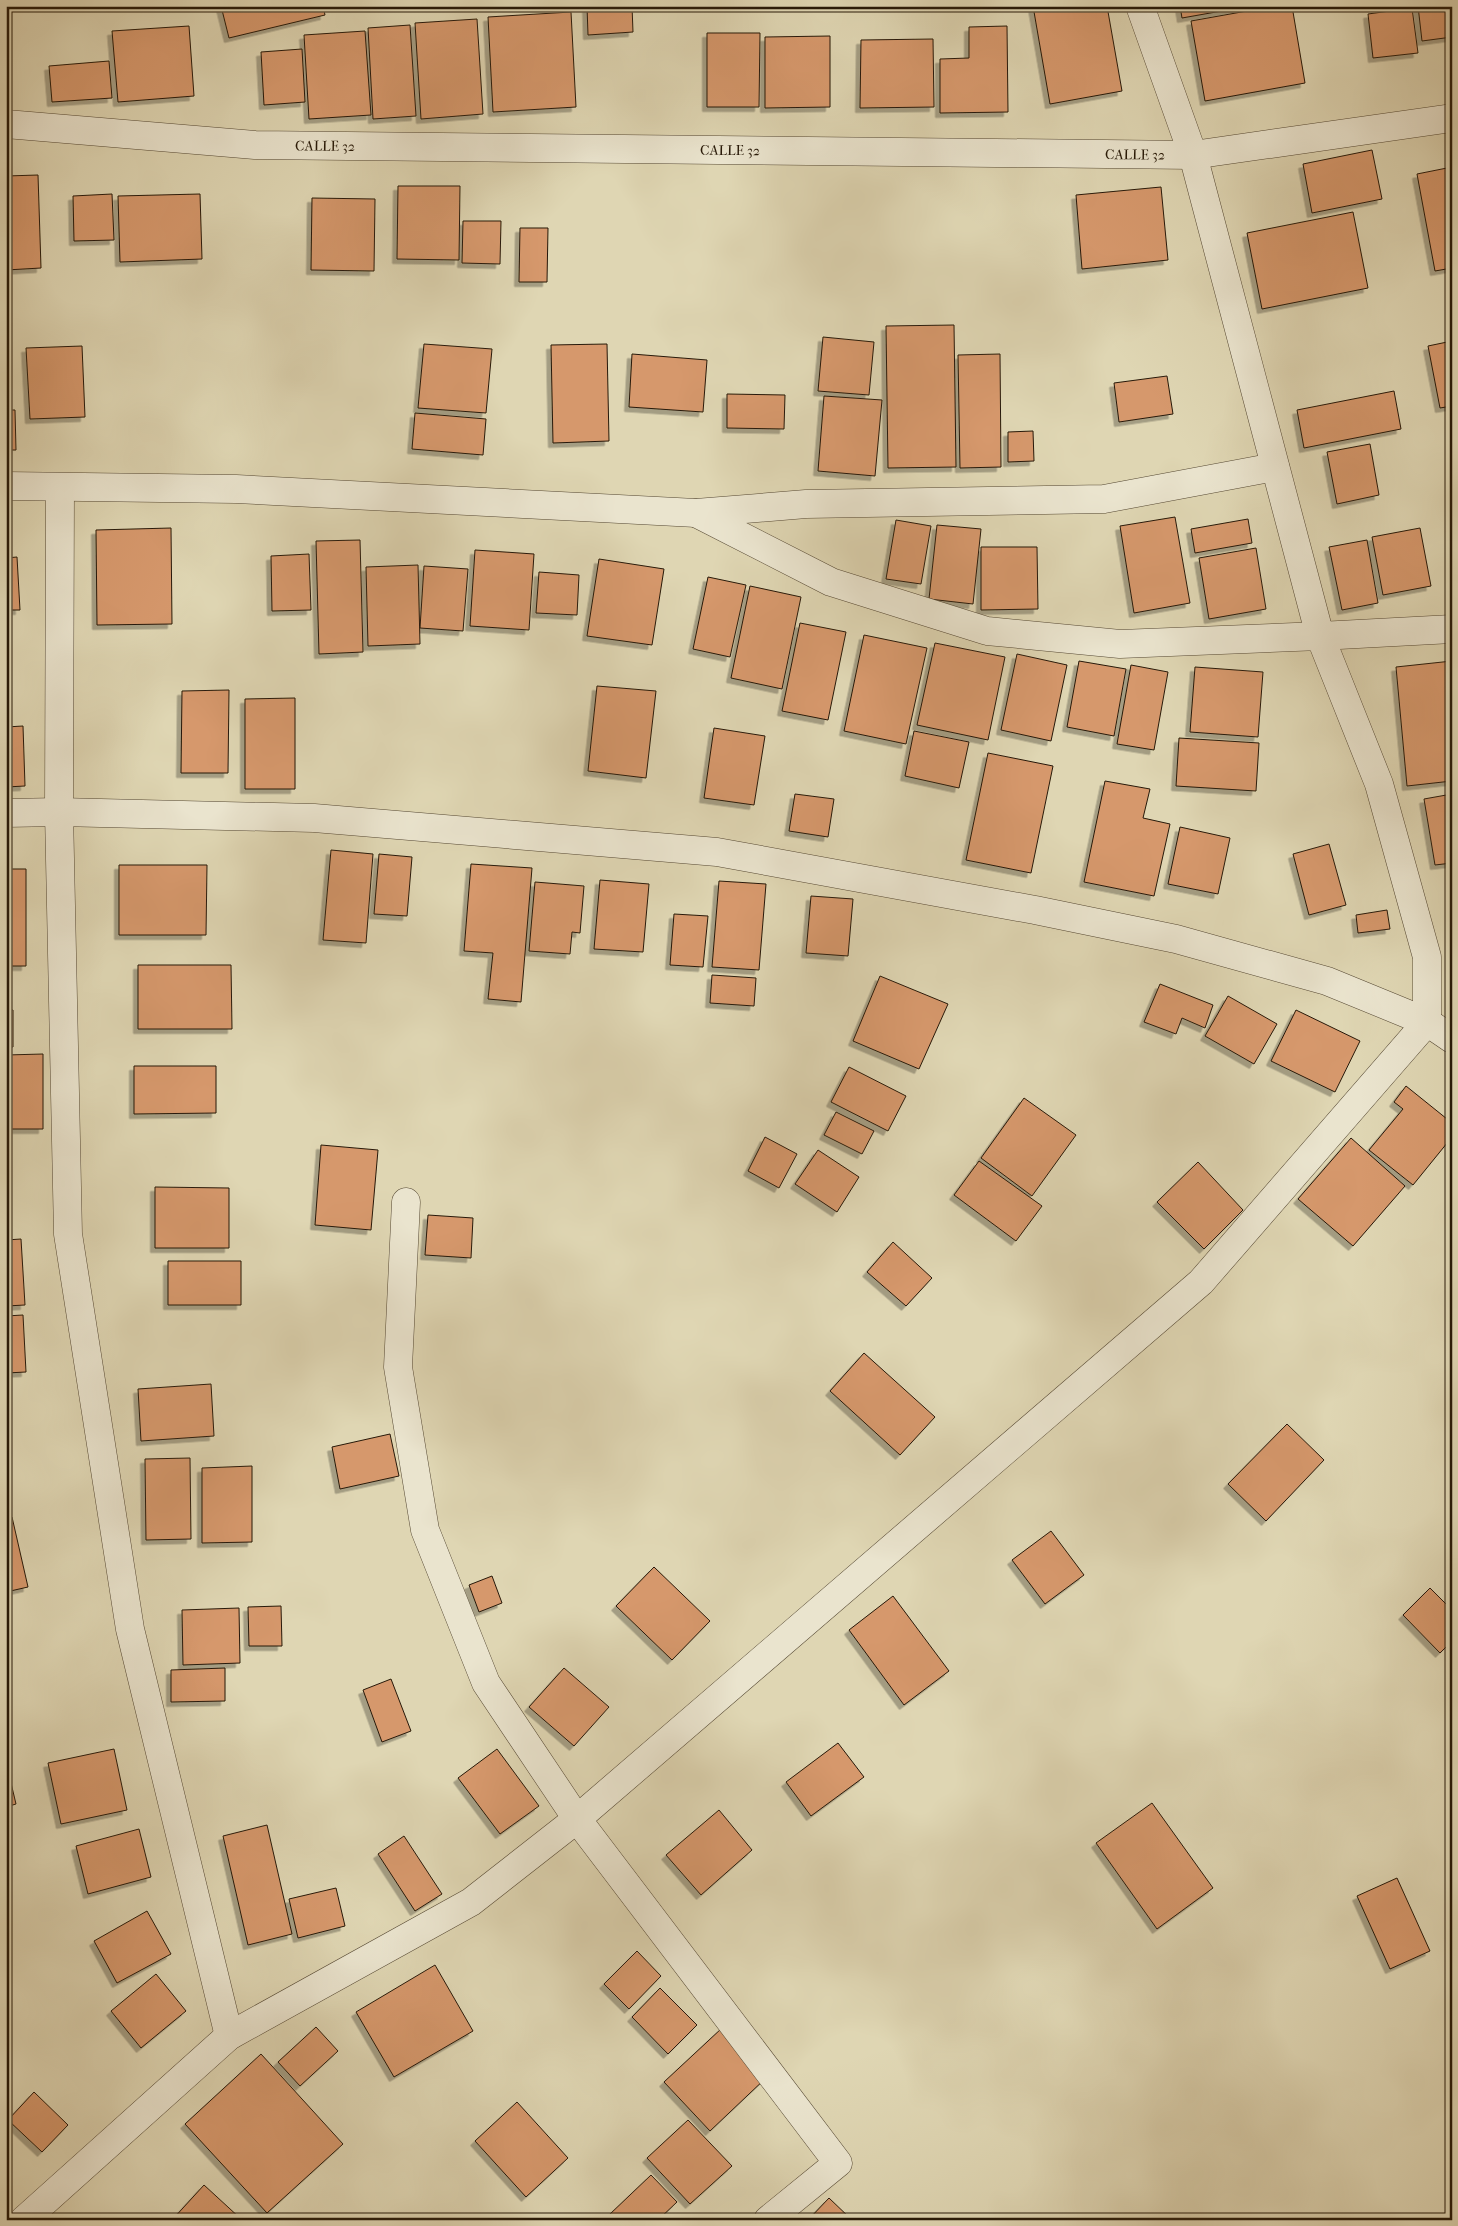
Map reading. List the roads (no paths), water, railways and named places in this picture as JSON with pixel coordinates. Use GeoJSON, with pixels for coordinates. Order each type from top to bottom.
{"type":"FeatureCollection","features":[{"type":"Feature","properties":{"kind":"street"},"geometry":{"type":"LineString","coordinates":[[24,2220],[229,2036],[471,1902],[577,1819],[1201,1282],[1427,1022],[1427,957],[1382,793],[1320,636],[1193,155],[1140,6]]}},
{"type":"Feature","properties":{"kind":"street","name":"CALLE 32"},"geometry":{"type":"LineString","coordinates":[[6,124],[255,145],[1193,155],[1452,118]]}},
{"type":"Feature","properties":{"kind":"street"},"geometry":{"type":"LineString","coordinates":[[6,486],[236,489],[696,513],[806,504],[1104,499],[1275,467]]}},
{"type":"Feature","properties":{"kind":"street"},"geometry":{"type":"LineString","coordinates":[[60,488],[59,812],[68,1234],[130,1629],[229,2036]]}},
{"type":"Feature","properties":{"kind":"street"},"geometry":{"type":"LineString","coordinates":[[696,513],[831,582],[987,631],[1120,644],[1452,629]]}},
{"type":"Feature","properties":{"kind":"street"},"geometry":{"type":"LineString","coordinates":[[6,813],[59,812],[314,818],[717,852],[1035,910],[1176,938],[1326,981],[1427,1022],[1452,1039]]}},
{"type":"Feature","properties":{"kind":"street"},"geometry":{"type":"LineString","coordinates":[[406,1202],[398,1367],[425,1530],[486,1683],[577,1819],[838,2163],[768,2220]]}}]}
